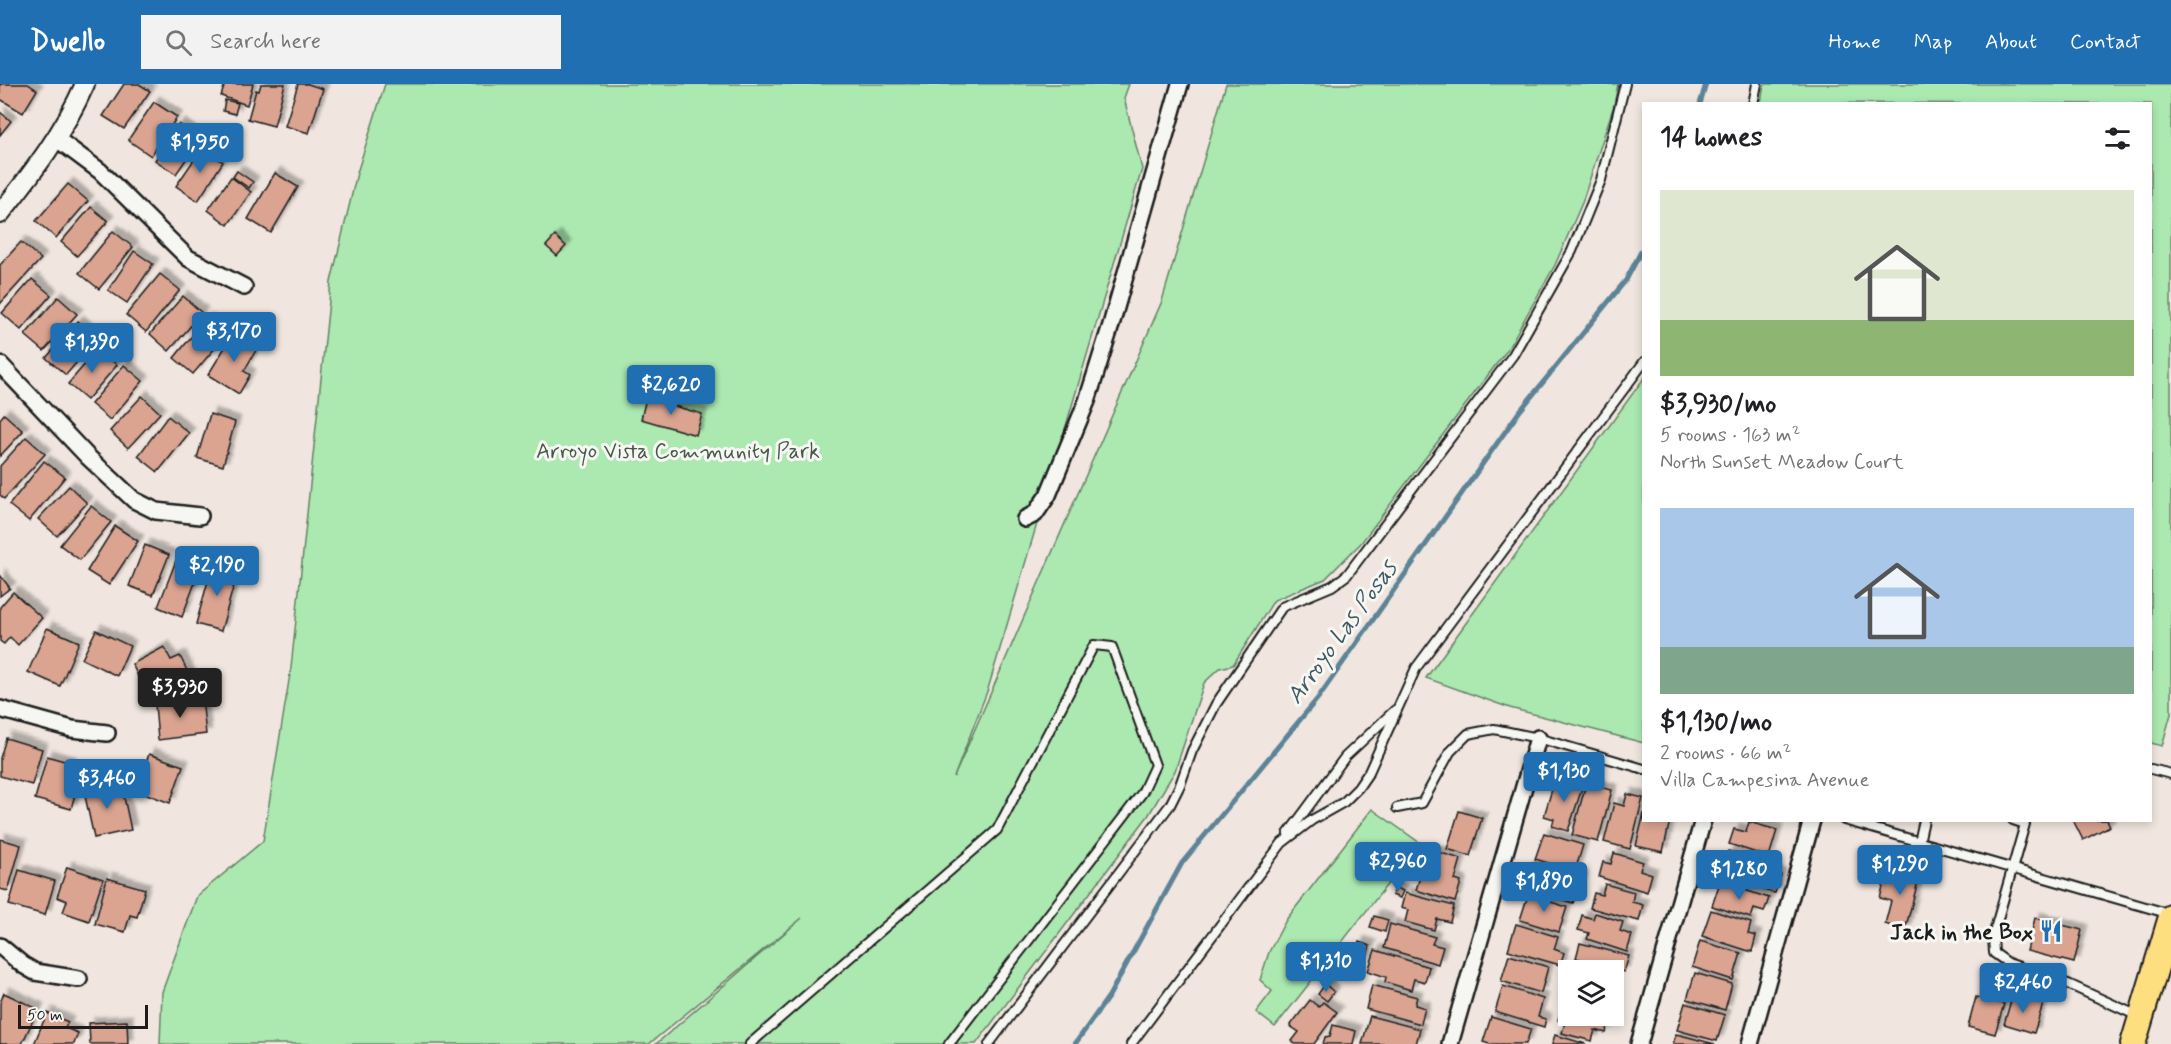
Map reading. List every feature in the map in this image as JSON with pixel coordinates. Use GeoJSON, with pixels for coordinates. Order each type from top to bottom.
{"type":"FeatureCollection","features":[{"type":"Feature","properties":{"kind":"main road"},"geometry":{"type":"LineString","coordinates":[[2133,1044],[2171,916]]}},
{"type":"Feature","properties":{"kind":"street"},"geometry":{"type":"LineString","coordinates":[[0,214],[57,139],[72,114],[85,84]]}},
{"type":"Feature","properties":{"kind":"street"},"geometry":{"type":"LineString","coordinates":[[1026,519],[1035,514],[1048,495],[1087,400],[1111,325],[1180,84]]}},
{"type":"Feature","properties":{"kind":"street"},"geometry":{"type":"LineString","coordinates":[[57,139],[100,171],[188,258],[244,287]]}},
{"type":"Feature","properties":{"kind":"street"},"geometry":{"type":"LineString","coordinates":[[0,363],[88,458],[134,500],[156,512],[200,516]]}},
{"type":"Feature","properties":{"kind":"street"},"geometry":{"type":"LineString","coordinates":[[0,709],[72,729],[107,733]]}},
{"type":"Feature","properties":{"kind":"street"},"geometry":{"type":"LineString","coordinates":[[1450,1044],[1538,738]]}},
{"type":"Feature","properties":{"kind":"street"},"geometry":{"type":"LineString","coordinates":[[1639,1044],[1701,822]]}},
{"type":"Feature","properties":{"kind":"street"},"geometry":{"type":"LineString","coordinates":[[1750,1044],[1811,822]]}},
{"type":"Feature","properties":{"kind":"street"},"geometry":{"type":"LineString","coordinates":[[0,946],[35,972],[79,979]]}},
{"type":"Feature","properties":{"kind":"lane"},"geometry":{"type":"LineString","coordinates":[[989,1044],[1170,805],[1192,751],[1215,704],[1282,607],[1332,586],[1347,574],[1513,355],[1576,241],[1601,180],[1625,84]]}},
{"type":"Feature","properties":{"kind":"lane"},"geometry":{"type":"LineString","coordinates":[[1753,102],[1756,84]]}},
{"type":"Feature","properties":{"kind":"lane"},"geometry":{"type":"LineString","coordinates":[[1282,843],[1312,820],[1344,802],[1358,788],[1369,772],[1416,668],[1642,365]]}},
{"type":"Feature","properties":{"kind":"lane"},"geometry":{"type":"LineString","coordinates":[[750,1044],[997,830],[1094,645],[1112,647],[1155,765],[1143,793],[949,1044]]}},
{"type":"Feature","properties":{"kind":"lane"},"geometry":{"type":"LineString","coordinates":[[1131,1044],[1345,757],[1398,707]]}},
{"type":"Feature","properties":{"kind":"lane"},"geometry":{"type":"LineString","coordinates":[[1397,808],[1422,803],[1450,752],[1468,734],[1494,729],[1538,738],[1642,767]]}},
{"type":"Feature","properties":{"kind":"lane"},"geometry":{"type":"LineString","coordinates":[[2152,769],[2171,774]]}},
{"type":"Feature","properties":{"kind":"lane"},"geometry":{"type":"LineString","coordinates":[[1851,822],[2171,916]]}},
{"type":"Feature","properties":{"kind":"lane"},"geometry":{"type":"LineString","coordinates":[[1919,842],[1924,822]]}},
{"type":"Feature","properties":{"kind":"lane"},"geometry":{"type":"LineString","coordinates":[[2028,822],[1993,936],[1994,953],[2008,963],[2068,984],[2141,1017]]}},
{"type":"Feature","properties":{"kind":"green space","name":"Arroyo Vista Community Park"},"geometry":{"type":"Polygon","coordinates":[[[385,84],[1129,84],[1124,98],[1142,169],[988,689],[954,777],[1162,301],[1226,84],[1618,84],[1614,105],[1582,203],[1555,265],[1507,350],[1361,543],[1325,579],[1274,600],[1233,665],[1220,668],[1204,683],[1175,771],[1148,816],[976,1044],[656,1044],[802,918],[649,1044],[160,1044],[162,992],[197,896],[263,841],[291,668],[331,282],[357,173],[385,84]]]}},
{"type":"Feature","properties":{"kind":"green space"},"geometry":{"type":"Polygon","coordinates":[[[1764,84],[2171,84],[2171,714],[2162,746],[2152,743],[2152,102],[1761,102],[1764,84]]]}},
{"type":"Feature","properties":{"kind":"green space"},"geometry":{"type":"Polygon","coordinates":[[[1642,381],[1642,742],[1510,708],[1426,678],[1642,381]]]}},
{"type":"Feature","properties":{"kind":"green space"},"geometry":{"type":"Polygon","coordinates":[[[1372,809],[1420,843],[1275,1027],[1256,1012],[1272,991],[1260,980],[1269,952],[1286,920],[1372,809]]]}},
{"type":"Feature","properties":{"kind":"building"},"geometry":{"type":"Polygon","coordinates":[[[0,84],[28,84],[37,90],[23,113],[0,99],[0,84]]]}},
{"type":"Feature","properties":{"kind":"building"},"geometry":{"type":"Polygon","coordinates":[[[124,84],[139,84],[150,91],[124,129],[103,116],[124,84]]]}},
{"type":"Feature","properties":{"kind":"building"},"geometry":{"type":"Polygon","coordinates":[[[225,84],[253,84],[247,105],[221,96],[225,84]]]}},
{"type":"Feature","properties":{"kind":"building"},"geometry":{"type":"Polygon","coordinates":[[[261,84],[285,84],[274,126],[248,119],[256,90],[259,91],[261,84]]]}},
{"type":"Feature","properties":{"kind":"building"},"geometry":{"type":"Polygon","coordinates":[[[298,84],[308,84],[323,89],[309,133],[285,126],[298,84]]]}},
{"type":"Feature","properties":{"kind":"building"},"geometry":{"type":"Polygon","coordinates":[[[225,100],[238,103],[235,114],[223,111],[225,100]]]}},
{"type":"Feature","properties":{"kind":"building"},"geometry":{"type":"Polygon","coordinates":[[[154,102],[177,117],[151,156],[128,140],[154,102]]]}},
{"type":"Feature","properties":{"kind":"building"},"geometry":{"type":"Polygon","coordinates":[[[0,112],[11,121],[0,135],[0,112]]]}},
{"type":"Feature","properties":{"kind":"building"},"geometry":{"type":"Polygon","coordinates":[[[179,124],[200,139],[176,174],[155,160],[179,124]]]}},
{"type":"Feature","properties":{"kind":"building"},"geometry":{"type":"Polygon","coordinates":[[[202,148],[223,162],[198,201],[176,186],[202,148]]]}},
{"type":"Feature","properties":{"kind":"building"},"geometry":{"type":"Polygon","coordinates":[[[237,171],[253,182],[249,188],[233,177],[237,171]]]}},
{"type":"Feature","properties":{"kind":"building"},"geometry":{"type":"Polygon","coordinates":[[[275,173],[298,187],[271,233],[248,219],[275,173]]]}},
{"type":"Feature","properties":{"kind":"building"},"geometry":{"type":"Polygon","coordinates":[[[231,177],[251,192],[228,225],[208,210],[231,177]]]}},
{"type":"Feature","properties":{"kind":"building"},"geometry":{"type":"Polygon","coordinates":[[[68,184],[88,201],[56,238],[36,221],[68,184]]]}},
{"type":"Feature","properties":{"kind":"building"},"geometry":{"type":"Polygon","coordinates":[[[91,207],[108,221],[77,256],[61,242],[91,207]]]}},
{"type":"Feature","properties":{"kind":"building"},"geometry":{"type":"Polygon","coordinates":[[[113,231],[133,247],[99,289],[79,273],[113,231]]]}},
{"type":"Feature","properties":{"kind":"building"},"geometry":{"type":"Polygon","coordinates":[[[555,236],[566,246],[557,256],[546,246],[555,236]]]}},
{"type":"Feature","properties":{"kind":"building"},"geometry":{"type":"Polygon","coordinates":[[[21,242],[41,259],[0,304],[0,265],[21,242]]]}},
{"type":"Feature","properties":{"kind":"building"},"geometry":{"type":"Polygon","coordinates":[[[134,251],[153,264],[127,303],[108,290],[134,251]]]}},
{"type":"Feature","properties":{"kind":"building"},"geometry":{"type":"Polygon","coordinates":[[[160,274],[180,290],[146,332],[126,315],[160,274]]]}},
{"type":"Feature","properties":{"kind":"building"},"geometry":{"type":"Polygon","coordinates":[[[32,279],[51,295],[21,330],[2,313],[32,279]]]}},
{"type":"Feature","properties":{"kind":"building"},"geometry":{"type":"Polygon","coordinates":[[[183,296],[202,313],[169,351],[150,334],[183,296]]]}},
{"type":"Feature","properties":{"kind":"building"},"geometry":{"type":"Polygon","coordinates":[[[58,297],[77,314],[44,351],[25,335],[58,297]]]}},
{"type":"Feature","properties":{"kind":"building"},"geometry":{"type":"Polygon","coordinates":[[[206,319],[226,335],[193,374],[174,358],[206,319]]]}},
{"type":"Feature","properties":{"kind":"building"},"geometry":{"type":"Polygon","coordinates":[[[78,321],[97,338],[66,375],[46,358],[78,321]]]}},
{"type":"Feature","properties":{"kind":"building"},"geometry":{"type":"Polygon","coordinates":[[[235,331],[259,345],[244,371],[250,375],[239,394],[208,375],[235,331]]]}},
{"type":"Feature","properties":{"kind":"building"},"geometry":{"type":"Polygon","coordinates":[[[98,349],[117,365],[87,400],[68,384],[98,349]]]}},
{"type":"Feature","properties":{"kind":"building"},"geometry":{"type":"Polygon","coordinates":[[[124,365],[143,381],[110,420],[91,404],[124,365]]]}},
{"type":"Feature","properties":{"kind":"building"},"geometry":{"type":"Polygon","coordinates":[[[142,396],[160,413],[128,448],[110,431],[142,396]]]}},
{"type":"Feature","properties":{"kind":"building"},"geometry":{"type":"Polygon","coordinates":[[[646,398],[702,414],[696,435],[641,419],[646,398]]]}},
{"type":"Feature","properties":{"kind":"building"},"geometry":{"type":"Polygon","coordinates":[[[4,414],[23,431],[0,456],[0,419],[4,414]]]}},
{"type":"Feature","properties":{"kind":"building"},"geometry":{"type":"Polygon","coordinates":[[[210,414],[235,422],[223,466],[197,458],[210,414]]]}},
{"type":"Feature","properties":{"kind":"building"},"geometry":{"type":"Polygon","coordinates":[[[168,416],[189,433],[158,472],[138,456],[168,416]]]}},
{"type":"Feature","properties":{"kind":"building"},"geometry":{"type":"Polygon","coordinates":[[[26,437],[45,454],[4,499],[0,495],[0,466],[26,437]]]}},
{"type":"Feature","properties":{"kind":"building"},"geometry":{"type":"Polygon","coordinates":[[[44,461],[65,477],[29,521],[9,505],[44,461]]]}},
{"type":"Feature","properties":{"kind":"building"},"geometry":{"type":"Polygon","coordinates":[[[69,486],[87,503],[57,536],[38,519],[69,486]]]}},
{"type":"Feature","properties":{"kind":"building"},"geometry":{"type":"Polygon","coordinates":[[[91,506],[111,522],[80,560],[60,545],[91,506]]]}},
{"type":"Feature","properties":{"kind":"building"},"geometry":{"type":"Polygon","coordinates":[[[115,526],[138,541],[109,585],[87,571],[115,526]]]}},
{"type":"Feature","properties":{"kind":"building"},"geometry":{"type":"Polygon","coordinates":[[[145,545],[169,555],[153,595],[129,586],[145,545]]]}},
{"type":"Feature","properties":{"kind":"building"},"geometry":{"type":"Polygon","coordinates":[[[177,558],[201,567],[182,617],[158,607],[177,558]]]}},
{"type":"Feature","properties":{"kind":"building"},"geometry":{"type":"Polygon","coordinates":[[[213,563],[238,570],[221,631],[196,624],[213,563]]]}},
{"type":"Feature","properties":{"kind":"building"},"geometry":{"type":"Polygon","coordinates":[[[0,575],[10,588],[0,596],[0,575]]]}},
{"type":"Feature","properties":{"kind":"building"},"geometry":{"type":"Polygon","coordinates":[[[13,592],[42,618],[18,645],[10,637],[4,644],[0,641],[0,607],[13,592]]]}},
{"type":"Feature","properties":{"kind":"building"},"geometry":{"type":"Polygon","coordinates":[[[47,628],[79,642],[60,686],[28,672],[47,628]]]}},
{"type":"Feature","properties":{"kind":"building"},"geometry":{"type":"Polygon","coordinates":[[[96,630],[130,646],[117,676],[82,659],[96,630]]]}},
{"type":"Feature","properties":{"kind":"building"},"geometry":{"type":"Polygon","coordinates":[[[164,647],[171,660],[180,656],[190,677],[148,697],[132,664],[164,647]]]}},
{"type":"Feature","properties":{"kind":"building"},"geometry":{"type":"Polygon","coordinates":[[[202,699],[206,734],[158,740],[155,704],[202,699]]]}},
{"type":"Feature","properties":{"kind":"building"},"geometry":{"type":"Polygon","coordinates":[[[6,738],[42,749],[32,785],[0,776],[0,758],[6,738]]]}},
{"type":"Feature","properties":{"kind":"building"},"geometry":{"type":"Polygon","coordinates":[[[149,754],[183,766],[170,803],[136,790],[149,754]]]}},
{"type":"Feature","properties":{"kind":"building"},"geometry":{"type":"Polygon","coordinates":[[[47,756],[71,763],[69,769],[81,772],[71,809],[35,799],[47,756]]]}},
{"type":"Feature","properties":{"kind":"building"},"geometry":{"type":"Polygon","coordinates":[[[1566,777],[1584,782],[1568,831],[1552,826],[1554,819],[1544,816],[1553,786],[1562,789],[1566,777]]]}},
{"type":"Feature","properties":{"kind":"building"},"geometry":{"type":"Polygon","coordinates":[[[121,783],[131,830],[94,838],[84,791],[121,783]]]}},
{"type":"Feature","properties":{"kind":"building"},"geometry":{"type":"Polygon","coordinates":[[[1586,784],[1612,790],[1598,842],[1572,835],[1586,784]]]}},
{"type":"Feature","properties":{"kind":"building"},"geometry":{"type":"Polygon","coordinates":[[[1627,794],[1642,798],[1630,849],[1604,842],[1614,803],[1624,806],[1627,794]]]}},
{"type":"Feature","properties":{"kind":"building"},"geometry":{"type":"Polygon","coordinates":[[[1459,811],[1482,818],[1470,856],[1447,849],[1459,811]]]}},
{"type":"Feature","properties":{"kind":"building"},"geometry":{"type":"Polygon","coordinates":[[[1642,821],[1670,822],[1663,852],[1636,846],[1642,821]]]}},
{"type":"Feature","properties":{"kind":"building"},"geometry":{"type":"Polygon","coordinates":[[[1749,822],[1777,830],[1769,857],[1729,844],[1734,829],[1746,832],[1749,822]]]}},
{"type":"Feature","properties":{"kind":"building"},"geometry":{"type":"Polygon","coordinates":[[[2074,822],[2108,822],[2110,826],[2083,840],[2074,822]]]}},
{"type":"Feature","properties":{"kind":"building"},"geometry":{"type":"Polygon","coordinates":[[[1544,833],[1583,845],[1575,871],[1535,859],[1544,833]]]}},
{"type":"Feature","properties":{"kind":"building"},"geometry":{"type":"Polygon","coordinates":[[[0,839],[21,845],[8,891],[0,889],[0,839]]]}},
{"type":"Feature","properties":{"kind":"building"},"geometry":{"type":"Polygon","coordinates":[[[1428,849],[1461,859],[1455,880],[1461,882],[1455,902],[1416,890],[1428,849]]]}},
{"type":"Feature","properties":{"kind":"building"},"geometry":{"type":"Polygon","coordinates":[[[1728,851],[1768,861],[1761,887],[1721,877],[1728,851]]]}},
{"type":"Feature","properties":{"kind":"building"},"geometry":{"type":"Polygon","coordinates":[[[1614,853],[1643,862],[1640,870],[1652,874],[1647,892],[1599,877],[1603,862],[1611,864],[1614,853]]]}},
{"type":"Feature","properties":{"kind":"building"},"geometry":{"type":"Polygon","coordinates":[[[1532,862],[1582,878],[1573,903],[1528,889],[1531,878],[1527,877],[1532,862]]]}},
{"type":"Feature","properties":{"kind":"building"},"geometry":{"type":"Polygon","coordinates":[[[67,867],[103,879],[89,921],[63,912],[67,901],[57,897],[67,867]]]}},
{"type":"Feature","properties":{"kind":"building"},"geometry":{"type":"Polygon","coordinates":[[[1898,868],[1920,874],[1905,930],[1885,924],[1891,901],[1880,898],[1887,871],[1896,874],[1898,868]]]}},
{"type":"Feature","properties":{"kind":"building"},"geometry":{"type":"Polygon","coordinates":[[[19,870],[55,881],[45,915],[9,905],[19,870]]]}},
{"type":"Feature","properties":{"kind":"building"},"geometry":{"type":"Polygon","coordinates":[[[1769,871],[1781,875],[1775,893],[1763,890],[1769,871]]]}},
{"type":"Feature","properties":{"kind":"building"},"geometry":{"type":"Polygon","coordinates":[[[107,878],[145,889],[137,917],[130,915],[125,932],[95,924],[107,878]]]}},
{"type":"Feature","properties":{"kind":"building"},"geometry":{"type":"Polygon","coordinates":[[[1720,882],[1769,898],[1764,912],[1754,909],[1751,918],[1712,906],[1720,882]]]}},
{"type":"Feature","properties":{"kind":"building"},"geometry":{"type":"Polygon","coordinates":[[[1605,884],[1634,892],[1632,902],[1643,905],[1639,921],[1590,908],[1594,893],[1602,895],[1605,884]]]}},
{"type":"Feature","properties":{"kind":"building"},"geometry":{"type":"Polygon","coordinates":[[[1396,888],[1403,891],[1400,898],[1392,895],[1396,888]]]}},
{"type":"Feature","properties":{"kind":"building"},"geometry":{"type":"Polygon","coordinates":[[[1405,893],[1454,906],[1450,922],[1437,919],[1434,930],[1405,922],[1408,910],[1401,908],[1405,893]]]}},
{"type":"Feature","properties":{"kind":"building"},"geometry":{"type":"Polygon","coordinates":[[[1528,895],[1567,907],[1559,932],[1520,920],[1528,895]]]}},
{"type":"Feature","properties":{"kind":"building"},"geometry":{"type":"Polygon","coordinates":[[[1711,910],[1751,923],[1748,934],[1756,936],[1752,952],[1702,936],[1711,910]]]}},
{"type":"Feature","properties":{"kind":"building"},"geometry":{"type":"Polygon","coordinates":[[[1595,913],[1623,922],[1620,931],[1632,935],[1627,952],[1587,939],[1589,933],[1578,930],[1582,915],[1593,919],[1595,913]]]}},
{"type":"Feature","properties":{"kind":"building"},"geometry":{"type":"Polygon","coordinates":[[[1374,916],[1388,920],[1385,932],[1370,927],[1374,916]]]}},
{"type":"Feature","properties":{"kind":"building"},"geometry":{"type":"Polygon","coordinates":[[[2035,918],[2082,930],[2074,963],[2027,951],[2035,918]]]}},
{"type":"Feature","properties":{"kind":"building"},"geometry":{"type":"Polygon","coordinates":[[[1390,924],[1435,937],[1432,944],[1443,947],[1438,964],[1384,948],[1390,924]]]}},
{"type":"Feature","properties":{"kind":"building"},"geometry":{"type":"Polygon","coordinates":[[[1516,924],[1558,937],[1554,949],[1564,953],[1562,960],[1558,960],[1558,964],[1508,950],[1516,924]]]}},
{"type":"Feature","properties":{"kind":"building"},"geometry":{"type":"Polygon","coordinates":[[[1700,941],[1741,953],[1733,980],[1692,967],[1700,941]]]}},
{"type":"Feature","properties":{"kind":"building"},"geometry":{"type":"Polygon","coordinates":[[[1359,942],[1370,946],[1365,961],[1354,957],[1359,942]]]}},
{"type":"Feature","properties":{"kind":"building"},"geometry":{"type":"Polygon","coordinates":[[[1580,943],[1629,956],[1624,972],[1624,960],[1576,958],[1580,943]]]}},
{"type":"Feature","properties":{"kind":"building"},"geometry":{"type":"Polygon","coordinates":[[[1375,950],[1429,967],[1425,982],[1414,979],[1411,990],[1385,982],[1386,977],[1368,971],[1375,950]]]}},
{"type":"Feature","properties":{"kind":"building"},"geometry":{"type":"Polygon","coordinates":[[[1509,955],[1548,967],[1541,993],[1501,981],[1509,955]]]}},
{"type":"Feature","properties":{"kind":"building"},"geometry":{"type":"Polygon","coordinates":[[[1695,973],[1732,984],[1725,1010],[1687,999],[1695,973]]]}},
{"type":"Feature","properties":{"kind":"building"},"geometry":{"type":"Polygon","coordinates":[[[1325,984],[1334,992],[1327,1001],[1318,994],[1325,984]]]}},
{"type":"Feature","properties":{"kind":"building"},"geometry":{"type":"Polygon","coordinates":[[[1372,985],[1417,997],[1415,1005],[1425,1008],[1421,1024],[1366,1009],[1372,985]]]}},
{"type":"Feature","properties":{"kind":"building"},"geometry":{"type":"Polygon","coordinates":[[[1987,985],[1999,988],[1996,1002],[2004,1004],[1995,1034],[1968,1027],[1976,997],[1983,999],[1987,985]]]}},
{"type":"Feature","properties":{"kind":"building"},"geometry":{"type":"Polygon","coordinates":[[[1503,986],[1543,999],[1538,1017],[1546,1019],[1544,1027],[1495,1012],[1503,986]]]}},
{"type":"Feature","properties":{"kind":"building"},"geometry":{"type":"Polygon","coordinates":[[[4,993],[38,1009],[22,1044],[0,1044],[0,1003],[4,993]]]}},
{"type":"Feature","properties":{"kind":"building"},"geometry":{"type":"Polygon","coordinates":[[[2013,994],[2043,1004],[2034,1033],[2004,1024],[2013,994]]]}},
{"type":"Feature","properties":{"kind":"building"},"geometry":{"type":"Polygon","coordinates":[[[1310,1000],[1319,1007],[1323,1002],[1337,1012],[1314,1044],[1295,1044],[1292,1041],[1299,1032],[1290,1026],[1310,1000]]]}},
{"type":"Feature","properties":{"kind":"building"},"geometry":{"type":"Polygon","coordinates":[[[1685,1003],[1725,1015],[1717,1041],[1677,1030],[1685,1003]]]}},
{"type":"Feature","properties":{"kind":"building"},"geometry":{"type":"Polygon","coordinates":[[[47,1013],[68,1022],[65,1028],[78,1033],[74,1044],[34,1044],[47,1013]]]}},
{"type":"Feature","properties":{"kind":"building"},"geometry":{"type":"Polygon","coordinates":[[[1370,1016],[1420,1029],[1416,1044],[1362,1044],[1370,1016]]]}},
{"type":"Feature","properties":{"kind":"building"},"geometry":{"type":"Polygon","coordinates":[[[1491,1017],[1531,1029],[1526,1044],[1483,1042],[1491,1017]]]}},
{"type":"Feature","properties":{"kind":"building"},"geometry":{"type":"Polygon","coordinates":[[[127,1021],[128,1044],[90,1044],[89,1023],[127,1021]]]}},
{"type":"Feature","properties":{"kind":"building"},"geometry":{"type":"Polygon","coordinates":[[[1333,1025],[1356,1031],[1353,1044],[1323,1044],[1325,1037],[1330,1036],[1333,1025]]]}},
{"type":"Feature","properties":{"kind":"building"},"geometry":{"type":"Polygon","coordinates":[[[1564,1026],[1608,1026],[1606,1033],[1595,1030],[1592,1041],[1562,1033],[1564,1026]]]}},
{"type":"Feature","properties":{"kind":"building"},"geometry":{"type":"Polygon","coordinates":[[[1676,1034],[1715,1044],[1673,1044],[1676,1034]]]}},
{"type":"Feature","properties":{"kind":"building"},"geometry":{"type":"Polygon","coordinates":[[[1555,1035],[1586,1044],[1552,1044],[1555,1035]]]}},
{"type":"Feature","properties":{"kind":"waterway","name":"Arroyo Las Posas"},"geometry":{"type":"LineString","coordinates":[[1701,102],[1706,84]]}},
{"type":"Feature","properties":{"kind":"waterway","name":"Arroyo Las Posas"},"geometry":{"type":"LineString","coordinates":[[1075,1044],[1109,996],[1182,863],[1318,698],[1519,412],[1626,280],[1642,250]]}},
{"type":"Feature","properties":{"kind":"place","name":"Jack in the Box"},"geometry":{"type":"Point","coordinates":[2051,931]}}]}
